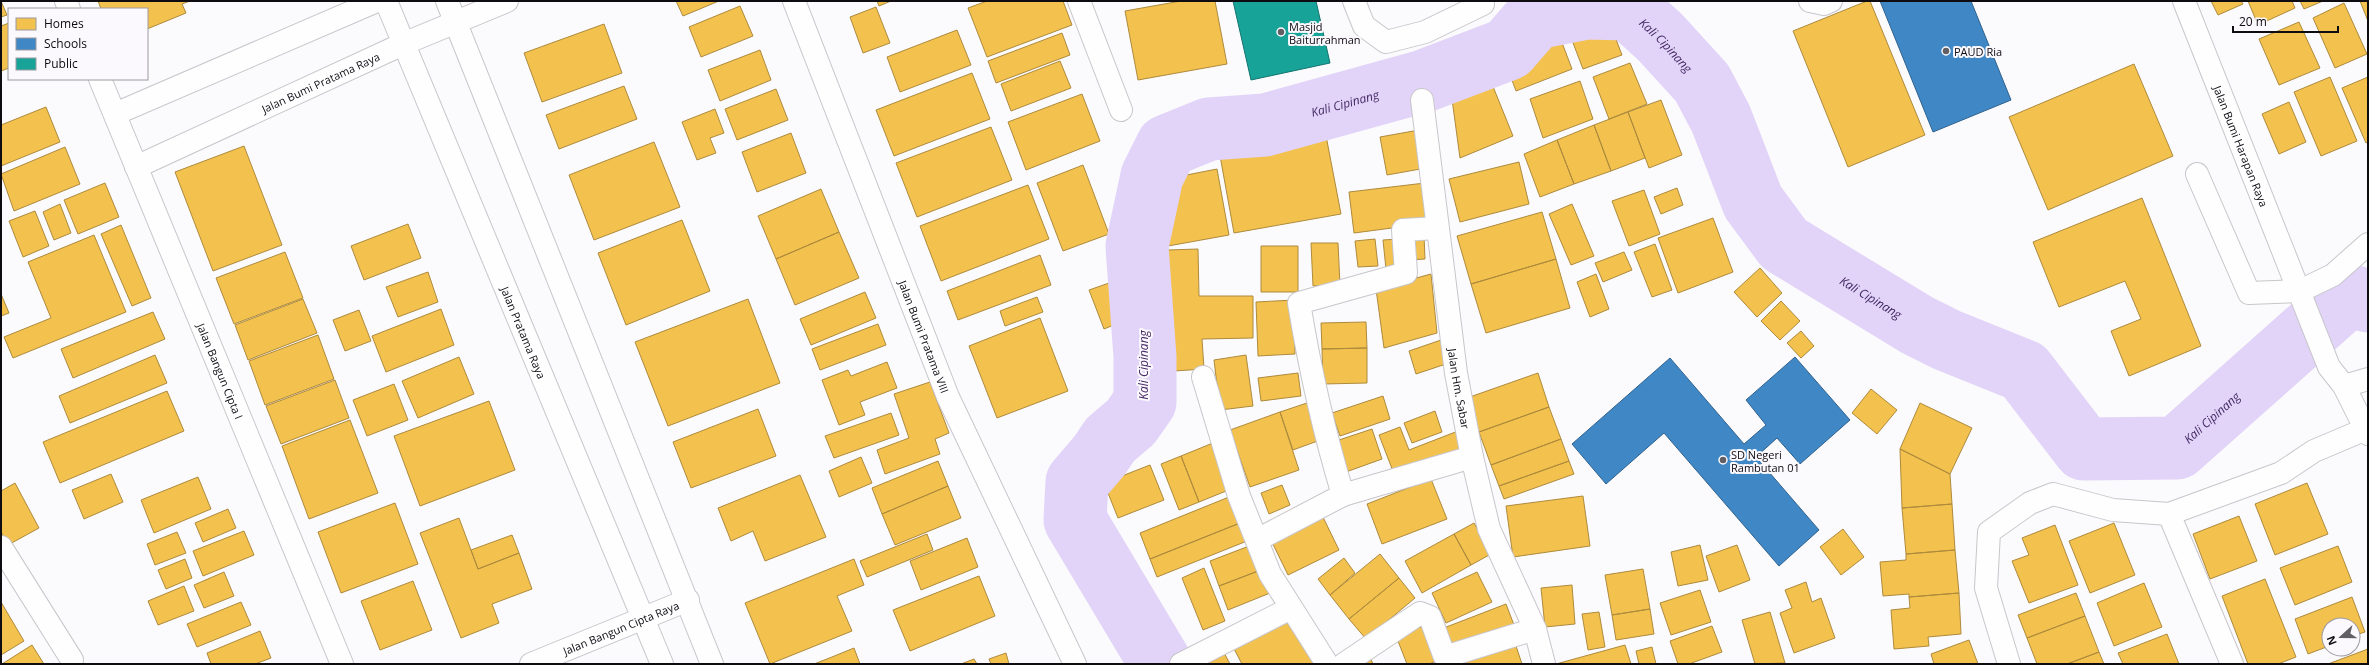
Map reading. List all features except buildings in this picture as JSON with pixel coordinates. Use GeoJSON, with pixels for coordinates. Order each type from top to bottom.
{"type":"FeatureCollection","features":[{"type":"Feature","properties":{"kind":"street"},"geometry":{"type":"LineString","coordinates":[[115,114],[377,1]]}},
{"type":"Feature","properties":{"kind":"street","name":"Jalan Pratama Raya"},"geometry":{"type":"LineString","coordinates":[[386,1],[662,664]]}},
{"type":"Feature","properties":{"kind":"street"},"geometry":{"type":"LineString","coordinates":[[447,1],[688,600],[712,664]]}},
{"type":"Feature","properties":{"kind":"street","name":"Jalan Bumi Pratama Raya"},"geometry":{"type":"LineString","coordinates":[[136,166],[403,44],[456,24],[507,1]]}},
{"type":"Feature","properties":{"kind":"street","name":"Jalan Bumi Pratama VIII"},"geometry":{"type":"LineString","coordinates":[[794,1],[948,397],[1075,664]]}},
{"type":"Feature","properties":{"kind":"street"},"geometry":{"type":"LineString","coordinates":[[1079,1],[1122,110]]}},
{"type":"Feature","properties":{"kind":"street"},"geometry":{"type":"LineString","coordinates":[[1354,1],[1364,26],[1386,42],[1425,32],[1483,4]]}},
{"type":"Feature","properties":{"kind":"street"},"geometry":{"type":"LineString","coordinates":[[1810,1],[1824,4],[1831,1]]}},
{"type":"Feature","properties":{"kind":"street","name":"Jalan Bumi Harapan Raya"},"geometry":{"type":"LineString","coordinates":[[2184,1],[2329,367],[2344,386],[2367,432]]}},
{"type":"Feature","properties":{"kind":"street","name":"Jalan Bangun Cipta I"},"geometry":{"type":"LineString","coordinates":[[100,80],[342,664]]}},
{"type":"Feature","properties":{"kind":"street","name":"Jalan Hm. Sabar"},"geometry":{"type":"LineString","coordinates":[[1422,100],[1456,372],[1472,457],[1489,529],[1535,629],[1544,664]]}},
{"type":"Feature","properties":{"kind":"street"},"geometry":{"type":"LineString","coordinates":[[2197,174],[2249,293],[2300,291],[2333,275],[2368,244]]}},
{"type":"Feature","properties":{"kind":"street"},"geometry":{"type":"LineString","coordinates":[[1343,495],[1325,438],[1311,376],[1299,303],[1406,273],[1403,230],[1437,228]]}},
{"type":"Feature","properties":{"kind":"street"},"geometry":{"type":"LineString","coordinates":[[1203,377],[1239,496],[1270,574],[1327,664]]}},
{"type":"Feature","properties":{"kind":"street"},"geometry":{"type":"LineString","coordinates":[[2344,386],[2368,379]]}},
{"type":"Feature","properties":{"kind":"street"},"geometry":{"type":"LineString","coordinates":[[2009,664],[1986,588],[1989,532],[2030,503],[2053,494],[2113,510],[2169,514],[2281,473],[2314,451],[2367,432]]}},
{"type":"Feature","properties":{"kind":"street"},"geometry":{"type":"LineString","coordinates":[[1256,540],[1343,495],[1472,457]]}},
{"type":"Feature","properties":{"kind":"street"},"geometry":{"type":"LineString","coordinates":[[2169,514],[2232,664]]}},
{"type":"Feature","properties":{"kind":"street"},"geometry":{"type":"LineString","coordinates":[[1,548],[72,660]]}},
{"type":"Feature","properties":{"kind":"street","name":"Jalan Bangun Cipta Raya"},"geometry":{"type":"LineString","coordinates":[[531,664],[688,600]]}},
{"type":"Feature","properties":{"kind":"street"},"geometry":{"type":"LineString","coordinates":[[1181,664],[1292,608]]}},
{"type":"Feature","properties":{"kind":"street"},"geometry":{"type":"LineString","coordinates":[[1344,664],[1420,613],[1430,617],[1444,655],[1451,655],[1535,629]]}},
{"type":"Feature","properties":{"kind":"waterway","name":"Kali Cipinang"},"geometry":{"type":"LineString","coordinates":[[1161,664],[1075,520],[1077,482],[1100,455],[1110,440],[1131,422],[1145,402],[1145,357],[1137,246],[1152,176],[1167,146],[1209,129],[1265,125],[1424,81],[1508,49],[1535,18],[1586,8],[1629,9],[1660,37],[1702,83],[1721,119],[1753,202],[1784,244],[1917,325],[1947,340],[2024,371],[2084,449],[2177,448],[2349,295],[2368,301]]}},
{"type":"Feature","properties":{"kind":"place","name":"Masjid Baiturrahman"},"geometry":{"type":"Point","coordinates":[1281,32]}},
{"type":"Feature","properties":{"kind":"place","name":"PAUD Ria"},"geometry":{"type":"Point","coordinates":[1946,51]}},
{"type":"Feature","properties":{"kind":"place","name":"SD Negeri Rambutan 01"},"geometry":{"type":"Point","coordinates":[1723,460]}}]}
